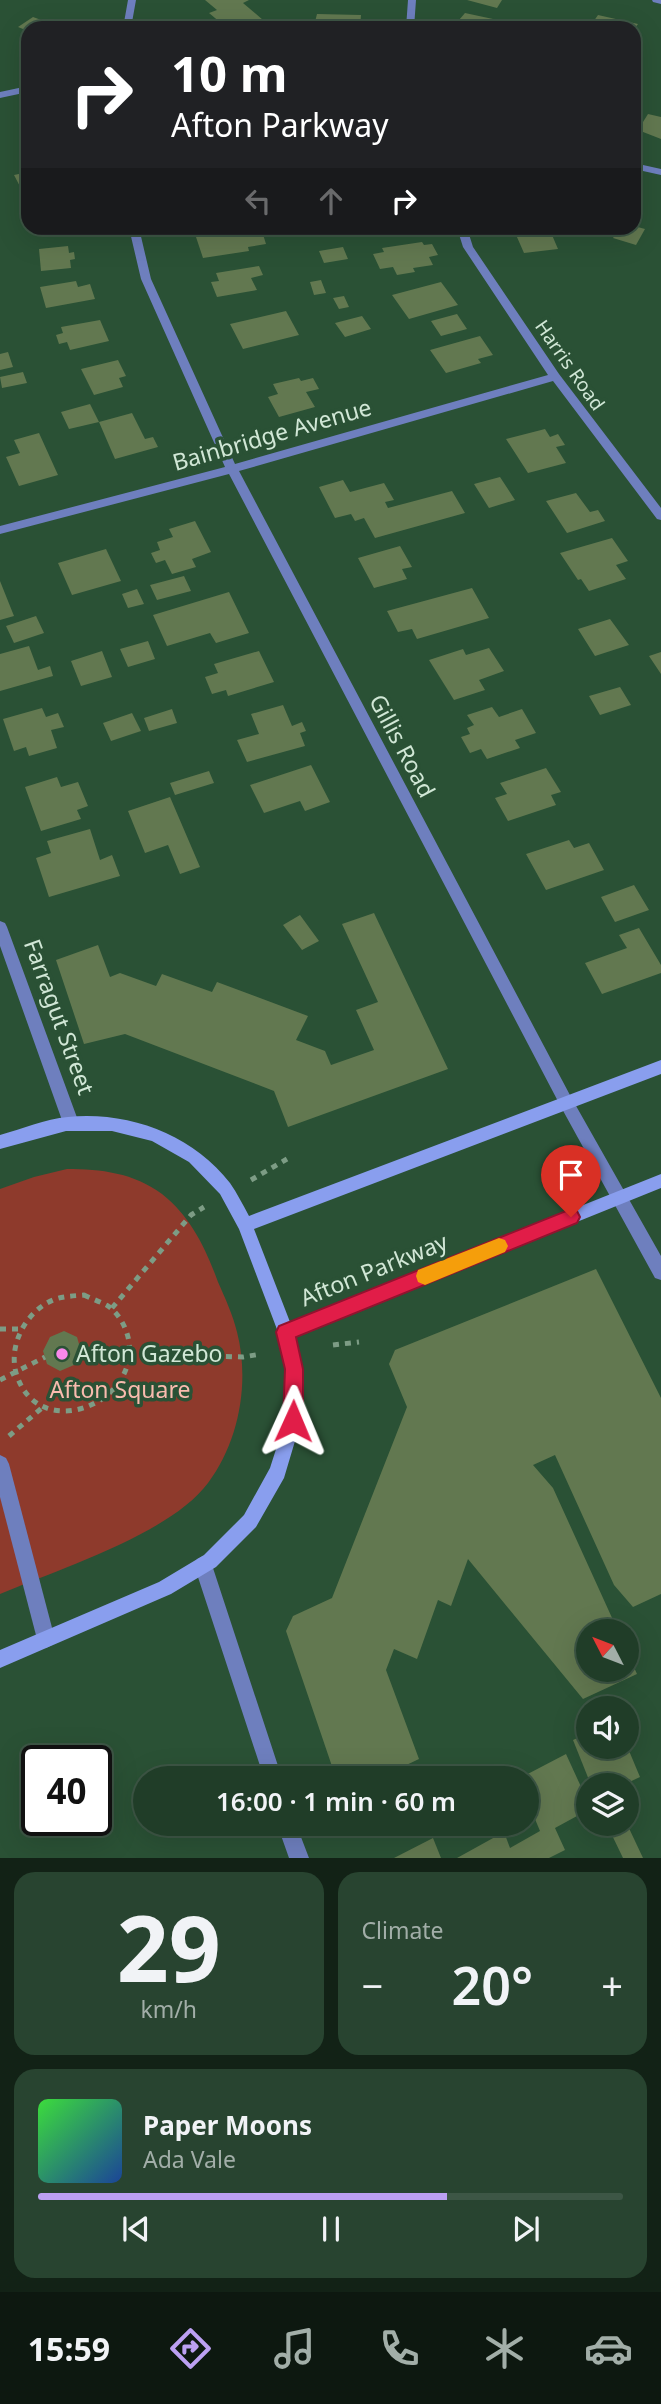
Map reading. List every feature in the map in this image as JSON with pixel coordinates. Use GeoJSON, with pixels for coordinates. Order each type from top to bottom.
{"type":"FeatureCollection","features":[{"type":"Feature","properties":{"kind":"street"},"geometry":{"type":"LineString","coordinates":[[128,21],[132,0]]}},
{"type":"Feature","properties":{"kind":"street"},"geometry":{"type":"LineString","coordinates":[[410,21],[412,0]]}},
{"type":"Feature","properties":{"kind":"street"},"geometry":{"type":"LineString","coordinates":[[656,0],[661,1]]}},
{"type":"Feature","properties":{"kind":"street"},"geometry":{"type":"LineString","coordinates":[[0,94],[21,90]]}},
{"type":"Feature","properties":{"kind":"street"},"geometry":{"type":"LineString","coordinates":[[641,168],[661,172]]}},
{"type":"Feature","properties":{"kind":"street","name":"Gillis Road"},"geometry":{"type":"LineString","coordinates":[[136,235],[146,279],[232,468],[566,1102],[661,1272]]}},
{"type":"Feature","properties":{"kind":"street","name":"Harris Road"},"geometry":{"type":"LineString","coordinates":[[464,235],[468,247],[555,377],[661,516]]}},
{"type":"Feature","properties":{"kind":"street","name":"Bainbridge Avenue"},"geometry":{"type":"LineString","coordinates":[[0,530],[555,377]]}},
{"type":"Feature","properties":{"kind":"street","name":"Farragut Street"},"geometry":{"type":"LineString","coordinates":[[1,934],[71,1124]]}},
{"type":"Feature","properties":{"kind":"street"},"geometry":{"type":"LineString","coordinates":[[245,1225],[661,1066]]}},
{"type":"Feature","properties":{"kind":"street"},"geometry":{"type":"LineString","coordinates":[[0,1142],[23,1133],[71,1124],[112,1124],[155,1135],[194,1157],[228,1194],[245,1225],[286,1332]]}},
{"type":"Feature","properties":{"kind":"street","name":"Afton Parkway"},"geometry":{"type":"LineString","coordinates":[[0,1659],[165,1588],[203,1565],[250,1521],[278,1472],[293,1421],[294,1369],[286,1332],[661,1181]]}},
{"type":"Feature","properties":{"kind":"street"},"geometry":{"type":"LineString","coordinates":[[0,1464],[46,1639]]}},
{"type":"Feature","properties":{"kind":"street"},"geometry":{"type":"LineString","coordinates":[[203,1565],[269,1766]]}},
{"type":"Feature","properties":{"kind":"street"},"geometry":{"type":"LineString","coordinates":[[291,1836],[299,1858]]}},
{"type":"Feature","properties":{"kind":"path"},"geometry":{"type":"LineString","coordinates":[[112,1308],[191,1215],[287,1159]]}},
{"type":"Feature","properties":{"kind":"path"},"geometry":{"type":"LineString","coordinates":[[84,1295],[100,1299],[112,1308],[125,1323],[130,1340],[130,1354],[124,1376],[113,1392],[97,1404],[80,1411],[61,1412],[43,1407],[29,1397],[16,1374],[15,1346],[22,1329],[33,1314],[48,1302],[66,1296],[84,1295]]}},
{"type":"Feature","properties":{"kind":"path"},"geometry":{"type":"LineString","coordinates":[[0,1329],[22,1329]]}},
{"type":"Feature","properties":{"kind":"path"},"geometry":{"type":"LineString","coordinates":[[130,1354],[243,1357],[359,1342]]}},
{"type":"Feature","properties":{"kind":"path"},"geometry":{"type":"LineString","coordinates":[[0,1380],[45,1357]]}},
{"type":"Feature","properties":{"kind":"path"},"geometry":{"type":"LineString","coordinates":[[0,1444],[43,1407]]}},
{"type":"Feature","properties":{"kind":"green space","name":"Afton Square"},"geometry":{"type":"Polygon","coordinates":[[[67,1169],[105,1171],[140,1181],[162,1194],[189,1223],[208,1258],[235,1326],[242,1371],[239,1411],[219,1467],[191,1501],[141,1534],[0,1594],[0,1189],[67,1169]]]}},
{"type":"Feature","properties":{"kind":"building"},"geometry":{"type":"Polygon","coordinates":[[[205,0],[249,0],[243,3],[263,20],[219,21],[209,13],[217,10],[205,0]]]}},
{"type":"Feature","properties":{"kind":"building"},"geometry":{"type":"Polygon","coordinates":[[[467,0],[502,0],[497,8],[467,0]]]}},
{"type":"Feature","properties":{"kind":"building"},"geometry":{"type":"Polygon","coordinates":[[[465,13],[493,19],[491,21],[458,21],[465,13]]]}},
{"type":"Feature","properties":{"kind":"building"},"geometry":{"type":"Polygon","coordinates":[[[317,14],[361,15],[361,21],[315,21],[317,14]]]}},
{"type":"Feature","properties":{"kind":"building"},"geometry":{"type":"Polygon","coordinates":[[[598,15],[625,21],[594,21],[598,15]]]}},
{"type":"Feature","properties":{"kind":"building"},"geometry":{"type":"Polygon","coordinates":[[[33,17],[44,21],[27,21],[33,17]]]}},
{"type":"Feature","properties":{"kind":"building"},"geometry":{"type":"Polygon","coordinates":[[[648,114],[661,117],[661,139],[641,131],[641,125],[648,114]]]}},
{"type":"Feature","properties":{"kind":"building"},"geometry":{"type":"Polygon","coordinates":[[[21,174],[21,188],[14,175],[21,174]]]}},
{"type":"Feature","properties":{"kind":"building"},"geometry":{"type":"Polygon","coordinates":[[[641,228],[645,229],[636,245],[613,238],[615,235],[641,235],[641,228]]]}},
{"type":"Feature","properties":{"kind":"building"},"geometry":{"type":"Polygon","coordinates":[[[263,235],[266,244],[248,247],[249,251],[203,258],[196,237],[263,235]]]}},
{"type":"Feature","properties":{"kind":"building"},"geometry":{"type":"Polygon","coordinates":[[[516,235],[552,235],[558,249],[524,253],[516,235]]]}},
{"type":"Feature","properties":{"kind":"building"},"geometry":{"type":"Polygon","coordinates":[[[422,242],[424,245],[432,244],[438,255],[429,257],[433,265],[413,268],[415,272],[397,275],[393,267],[380,269],[373,254],[384,252],[382,248],[422,242]]]}},
{"type":"Feature","properties":{"kind":"building"},"geometry":{"type":"Polygon","coordinates":[[[68,246],[69,253],[74,252],[75,259],[70,260],[71,268],[41,271],[39,249],[68,246]]]}},
{"type":"Feature","properties":{"kind":"building"},"geometry":{"type":"Polygon","coordinates":[[[343,247],[348,259],[324,263],[319,251],[343,247]]]}},
{"type":"Feature","properties":{"kind":"building"},"geometry":{"type":"Polygon","coordinates":[[[259,266],[263,275],[251,278],[257,290],[217,297],[211,282],[219,281],[216,273],[259,266]]]}},
{"type":"Feature","properties":{"kind":"building"},"geometry":{"type":"Polygon","coordinates":[[[321,280],[326,293],[314,295],[310,282],[321,280]]]}},
{"type":"Feature","properties":{"kind":"building"},"geometry":{"type":"Polygon","coordinates":[[[76,281],[78,287],[90,284],[95,299],[46,308],[40,287],[76,281]]]}},
{"type":"Feature","properties":{"kind":"building"},"geometry":{"type":"Polygon","coordinates":[[[441,282],[458,305],[409,319],[392,295],[441,282]]]}},
{"type":"Feature","properties":{"kind":"building"},"geometry":{"type":"Polygon","coordinates":[[[344,296],[349,307],[339,309],[333,298],[344,296]]]}},
{"type":"Feature","properties":{"kind":"building"},"geometry":{"type":"Polygon","coordinates":[[[286,311],[299,335],[243,349],[230,324],[286,311]]]}},
{"type":"Feature","properties":{"kind":"building"},"geometry":{"type":"Polygon","coordinates":[[[457,314],[467,329],[441,336],[431,321],[457,314]]]}},
{"type":"Feature","properties":{"kind":"building"},"geometry":{"type":"Polygon","coordinates":[[[362,316],[371,329],[345,337],[335,323],[362,316]]]}},
{"type":"Feature","properties":{"kind":"building"},"geometry":{"type":"Polygon","coordinates":[[[100,320],[109,341],[70,350],[67,342],[59,344],[56,335],[63,333],[61,327],[100,320]]]}},
{"type":"Feature","properties":{"kind":"building"},"geometry":{"type":"Polygon","coordinates":[[[480,336],[493,355],[478,359],[481,363],[446,373],[430,350],[480,336]]]}},
{"type":"Feature","properties":{"kind":"building"},"geometry":{"type":"Polygon","coordinates":[[[8,352],[13,367],[0,370],[0,354],[8,352]]]}},
{"type":"Feature","properties":{"kind":"building"},"geometry":{"type":"Polygon","coordinates":[[[118,360],[126,376],[119,378],[123,387],[94,395],[81,369],[118,360]]]}},
{"type":"Feature","properties":{"kind":"building"},"geometry":{"type":"Polygon","coordinates":[[[23,372],[27,383],[2,388],[0,377],[23,372]]]}},
{"type":"Feature","properties":{"kind":"building"},"geometry":{"type":"Polygon","coordinates":[[[299,378],[301,381],[313,378],[319,389],[306,392],[315,407],[279,417],[268,397],[278,394],[273,384],[299,378]]]}},
{"type":"Feature","properties":{"kind":"building"},"geometry":{"type":"Polygon","coordinates":[[[90,404],[99,422],[69,429],[61,412],[90,404]]]}},
{"type":"Feature","properties":{"kind":"building"},"geometry":{"type":"Polygon","coordinates":[[[132,413],[145,439],[153,437],[158,447],[115,459],[99,422],[132,413]]]}},
{"type":"Feature","properties":{"kind":"building"},"geometry":{"type":"Polygon","coordinates":[[[545,429],[550,437],[558,434],[565,445],[556,447],[566,463],[528,473],[506,439],[545,429]]]}},
{"type":"Feature","properties":{"kind":"building"},"geometry":{"type":"Polygon","coordinates":[[[39,433],[58,475],[19,486],[6,457],[20,453],[14,440],[39,433]]]}},
{"type":"Feature","properties":{"kind":"building"},"geometry":{"type":"Polygon","coordinates":[[[500,477],[515,500],[489,508],[474,484],[500,477]]]}},
{"type":"Feature","properties":{"kind":"building"},"geometry":{"type":"Polygon","coordinates":[[[343,480],[350,492],[384,483],[394,500],[385,502],[388,508],[452,491],[465,513],[375,538],[364,518],[355,521],[351,514],[335,518],[319,487],[343,480]]]}},
{"type":"Feature","properties":{"kind":"building"},"geometry":{"type":"Polygon","coordinates":[[[576,493],[590,512],[598,510],[605,521],[567,533],[546,501],[576,493]]]}},
{"type":"Feature","properties":{"kind":"building"},"geometry":{"type":"Polygon","coordinates":[[[195,521],[211,552],[192,559],[196,567],[172,574],[165,560],[156,563],[151,553],[160,550],[157,542],[173,537],[169,529],[195,521]]]}},
{"type":"Feature","properties":{"kind":"building"},"geometry":{"type":"Polygon","coordinates":[[[612,538],[628,561],[616,565],[626,579],[589,591],[560,553],[612,538]]]}},
{"type":"Feature","properties":{"kind":"building"},"geometry":{"type":"Polygon","coordinates":[[[400,546],[412,567],[402,569],[407,579],[374,588],[358,558],[400,546]]]}},
{"type":"Feature","properties":{"kind":"building"},"geometry":{"type":"Polygon","coordinates":[[[106,549],[121,581],[72,595],[58,563],[106,549]]]}},
{"type":"Feature","properties":{"kind":"building"},"geometry":{"type":"Polygon","coordinates":[[[184,576],[191,591],[157,600],[150,585],[184,576]]]}},
{"type":"Feature","properties":{"kind":"building"},"geometry":{"type":"Polygon","coordinates":[[[0,581],[14,616],[0,620],[0,581]]]}},
{"type":"Feature","properties":{"kind":"building"},"geometry":{"type":"Polygon","coordinates":[[[472,588],[489,618],[417,639],[412,629],[398,632],[387,611],[472,588]]]}},
{"type":"Feature","properties":{"kind":"building"},"geometry":{"type":"Polygon","coordinates":[[[137,589],[144,604],[128,608],[122,594],[137,589]]]}},
{"type":"Feature","properties":{"kind":"building"},"geometry":{"type":"Polygon","coordinates":[[[229,592],[249,633],[216,643],[210,633],[167,646],[153,615],[229,592]]]}},
{"type":"Feature","properties":{"kind":"building"},"geometry":{"type":"Polygon","coordinates":[[[36,616],[44,633],[14,643],[6,626],[36,616]]]}},
{"type":"Feature","properties":{"kind":"building"},"geometry":{"type":"Polygon","coordinates":[[[610,619],[629,645],[595,656],[578,629],[610,619]]]}},
{"type":"Feature","properties":{"kind":"building"},"geometry":{"type":"Polygon","coordinates":[[[148,641],[155,659],[128,667],[120,649],[148,641]]]}},
{"type":"Feature","properties":{"kind":"building"},"geometry":{"type":"Polygon","coordinates":[[[29,646],[38,670],[50,666],[53,676],[0,691],[0,654],[29,646]]]}},
{"type":"Feature","properties":{"kind":"building"},"geometry":{"type":"Polygon","coordinates":[[[489,648],[504,671],[479,680],[485,690],[454,700],[429,660],[463,649],[466,655],[489,648]]]}},
{"type":"Feature","properties":{"kind":"building"},"geometry":{"type":"Polygon","coordinates":[[[102,651],[112,677],[81,686],[71,661],[102,651]]]}},
{"type":"Feature","properties":{"kind":"building"},"geometry":{"type":"Polygon","coordinates":[[[259,651],[274,682],[228,696],[226,690],[212,694],[205,677],[218,673],[214,664],[259,651]]]}},
{"type":"Feature","properties":{"kind":"building"},"geometry":{"type":"Polygon","coordinates":[[[661,652],[661,674],[649,656],[661,652]]]}},
{"type":"Feature","properties":{"kind":"building"},"geometry":{"type":"Polygon","coordinates":[[[620,687],[631,705],[600,715],[589,696],[620,687]]]}},
{"type":"Feature","properties":{"kind":"building"},"geometry":{"type":"Polygon","coordinates":[[[283,705],[292,726],[302,722],[306,731],[300,733],[305,746],[247,762],[237,740],[259,734],[251,714],[283,705]]]}},
{"type":"Feature","properties":{"kind":"building"},"geometry":{"type":"Polygon","coordinates":[[[492,707],[499,717],[522,709],[536,733],[515,740],[520,748],[487,759],[481,749],[470,753],[461,737],[470,734],[467,728],[474,725],[467,715],[492,707]]]}},
{"type":"Feature","properties":{"kind":"building"},"geometry":{"type":"Polygon","coordinates":[[[42,708],[46,717],[58,713],[64,727],[51,730],[57,748],[29,756],[26,747],[14,751],[3,719],[42,708]]]}},
{"type":"Feature","properties":{"kind":"building"},"geometry":{"type":"Polygon","coordinates":[[[172,709],[177,723],[149,731],[144,718],[172,709]]]}},
{"type":"Feature","properties":{"kind":"building"},"geometry":{"type":"Polygon","coordinates":[[[132,713],[141,731],[111,741],[103,723],[132,713]]]}},
{"type":"Feature","properties":{"kind":"building"},"geometry":{"type":"Polygon","coordinates":[[[311,765],[330,802],[305,811],[300,801],[264,813],[250,785],[311,765]]]}},
{"type":"Feature","properties":{"kind":"building"},"geometry":{"type":"Polygon","coordinates":[[[546,768],[561,792],[551,795],[556,805],[508,821],[495,798],[507,794],[500,783],[546,768]]]}},
{"type":"Feature","properties":{"kind":"building"},"geometry":{"type":"Polygon","coordinates":[[[209,771],[214,783],[175,795],[170,783],[209,771]]]}},
{"type":"Feature","properties":{"kind":"building"},"geometry":{"type":"Polygon","coordinates":[[[57,777],[61,787],[78,782],[88,806],[77,810],[81,819],[41,831],[25,787],[57,777]]]}},
{"type":"Feature","properties":{"kind":"building"},"geometry":{"type":"Polygon","coordinates":[[[170,797],[200,867],[180,874],[168,845],[145,853],[128,811],[170,797]]]}},
{"type":"Feature","properties":{"kind":"building"},"geometry":{"type":"Polygon","coordinates":[[[90,829],[100,860],[112,855],[120,876],[49,897],[36,858],[51,853],[47,841],[90,829]]]}},
{"type":"Feature","properties":{"kind":"building"},"geometry":{"type":"Polygon","coordinates":[[[569,840],[574,848],[589,843],[604,870],[546,890],[526,854],[569,840]]]}},
{"type":"Feature","properties":{"kind":"building"},"geometry":{"type":"Polygon","coordinates":[[[634,885],[649,910],[615,922],[601,897],[634,885]]]}},
{"type":"Feature","properties":{"kind":"building"},"geometry":{"type":"Polygon","coordinates":[[[374,913],[448,1069],[288,1127],[274,1091],[125,1034],[84,1044],[56,960],[98,945],[110,977],[120,973],[156,986],[162,974],[212,992],[217,982],[308,1016],[296,1040],[325,1051],[331,1065],[374,1050],[356,1010],[378,1002],[342,924],[374,913]]]}},
{"type":"Feature","properties":{"kind":"building"},"geometry":{"type":"Polygon","coordinates":[[[300,915],[319,941],[302,950],[283,925],[300,915]]]}},
{"type":"Feature","properties":{"kind":"building"},"geometry":{"type":"Polygon","coordinates":[[[639,928],[661,965],[661,973],[602,994],[585,963],[627,948],[619,935],[639,928]]]}},
{"type":"Feature","properties":{"kind":"building"},"geometry":{"type":"Polygon","coordinates":[[[596,1269],[661,1398],[661,1594],[633,1607],[614,1585],[555,1455],[533,1465],[553,1488],[613,1619],[576,1619],[576,1682],[620,1682],[589,1696],[581,1696],[468,1559],[451,1606],[438,1600],[417,1659],[394,1649],[386,1670],[419,1759],[404,1766],[332,1766],[286,1631],[293,1616],[332,1598],[407,1407],[389,1364],[395,1350],[596,1269]]]}},
{"type":"Feature","properties":{"kind":"building","name":"Afton Gazebo"},"geometry":{"type":"Polygon","coordinates":[[[64,1331],[77,1337],[81,1351],[74,1365],[60,1371],[47,1364],[43,1351],[50,1337],[64,1331]]]}},
{"type":"Feature","properties":{"kind":"building"},"geometry":{"type":"Polygon","coordinates":[[[566,1754],[576,1776],[576,1817],[555,1828],[565,1850],[549,1858],[457,1858],[497,1836],[506,1836],[510,1848],[531,1836],[539,1836],[539,1768],[566,1754]]]}},
{"type":"Feature","properties":{"kind":"building"},"geometry":{"type":"Polygon","coordinates":[[[581,1759],[632,1759],[638,1773],[586,1773],[581,1759]]]}},
{"type":"Feature","properties":{"kind":"building"},"geometry":{"type":"Polygon","coordinates":[[[612,1836],[633,1836],[643,1858],[623,1858],[612,1836]]]}},
{"type":"Feature","properties":{"kind":"building"},"geometry":{"type":"Polygon","coordinates":[[[433,1838],[441,1858],[394,1858],[433,1838]]]}},
{"type":"Feature","properties":{"kind":"slow traffic"},"geometry":{"type":"LineString","coordinates":[[425,1276],[499,1246]]}},
{"type":"Feature","properties":{"kind":"place","name":"Afton Gazebo"},"geometry":{"type":"Point","coordinates":[62,1354]}},
{"type":"Feature","properties":{"kind":"route"},"geometry":{"type":"LineString","coordinates":[[293,1421],[294,1369],[286,1332],[571,1217]]}}]}
